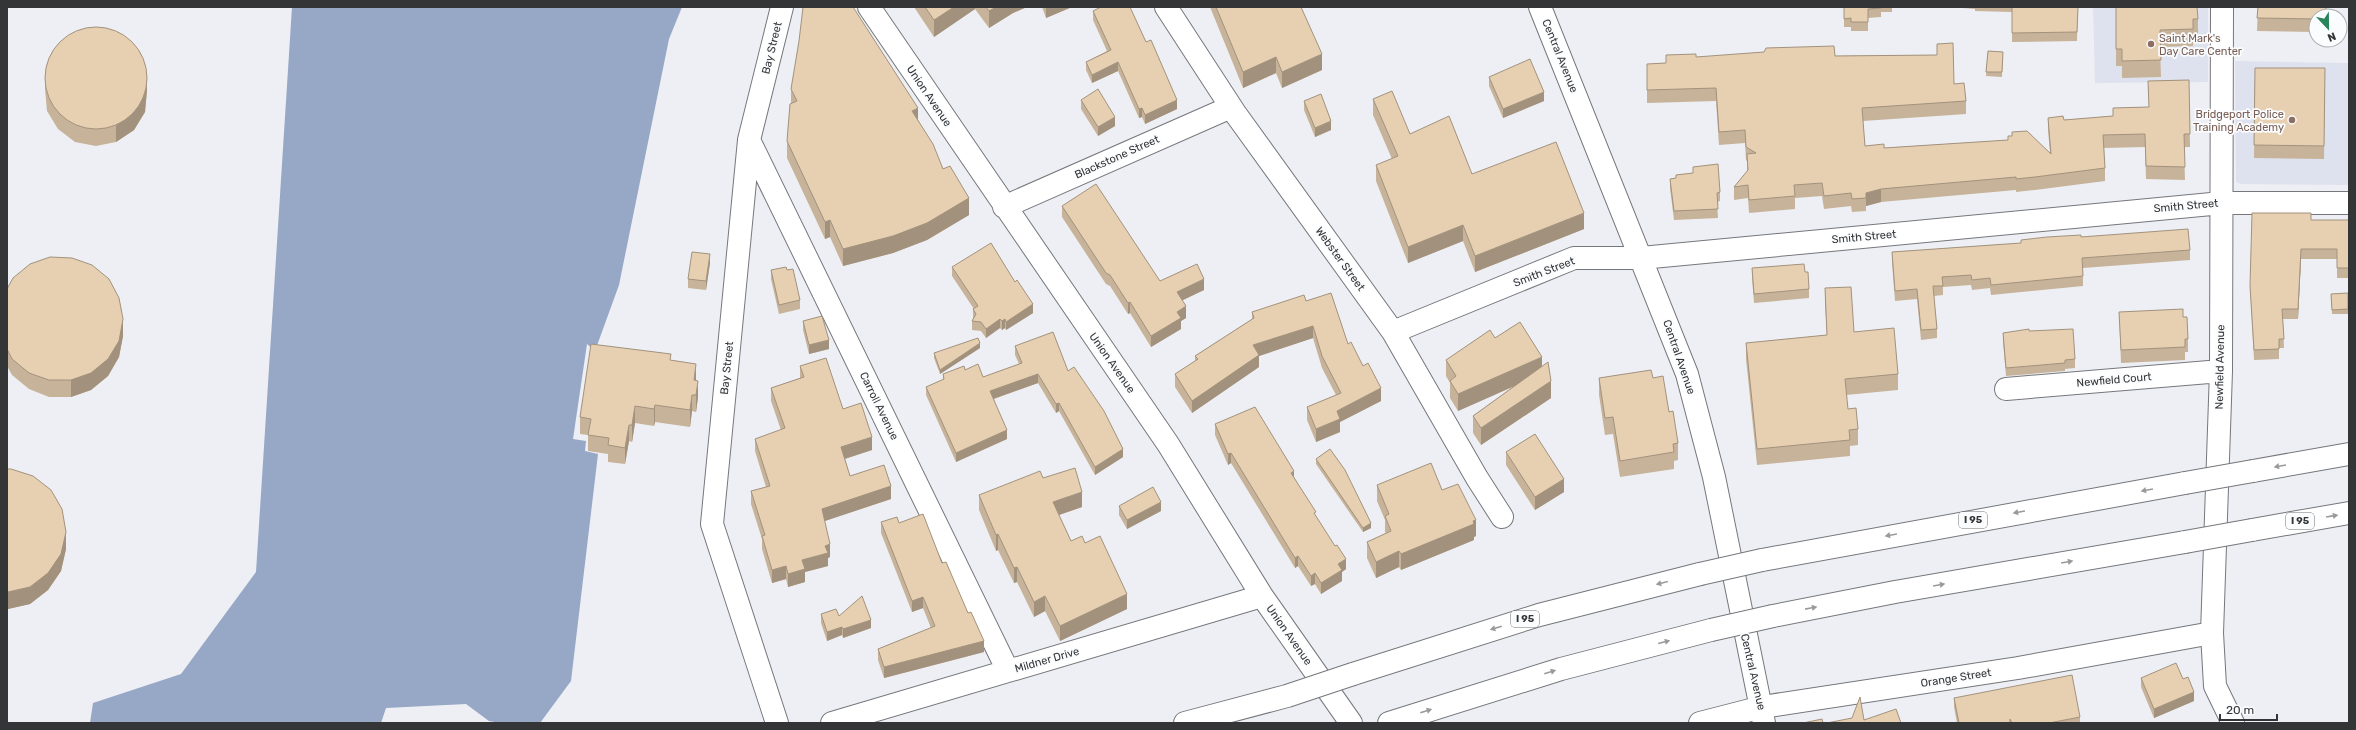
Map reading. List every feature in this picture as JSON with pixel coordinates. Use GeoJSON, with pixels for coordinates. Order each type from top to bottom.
{"type":"FeatureCollection","features":[{"type":"Feature","properties":{"kind":"main road","name":"Bay Street"},"geometry":{"type":"LineString","coordinates":[[777,723],[712,524],[749,140],[782,7]]}},
{"type":"Feature","properties":{"kind":"main road","name":"Union Avenue"},"geometry":{"type":"LineString","coordinates":[[869,7],[1004,207],[1168,444],[1262,596],[1351,723]]}},
{"type":"Feature","properties":{"kind":"main road","name":"Webster Street"},"geometry":{"type":"LineString","coordinates":[[1166,7],[1231,107],[1393,332],[1476,478],[1502,518]]}},
{"type":"Feature","properties":{"kind":"main road","name":"Central Avenue"},"geometry":{"type":"LineString","coordinates":[[1540,7],[1687,374],[1714,477],[1748,651],[1763,715]]}},
{"type":"Feature","properties":{"kind":"main road","name":"Newfield Avenue"},"geometry":{"type":"LineString","coordinates":[[2222,7],[2221,371],[2212,633],[2215,686],[2233,723]]}},
{"type":"Feature","properties":{"kind":"main road","name":"Blackstone Street"},"geometry":{"type":"LineString","coordinates":[[1004,207],[1231,107]]}},
{"type":"Feature","properties":{"kind":"main road","name":"Carroll Avenue"},"geometry":{"type":"LineString","coordinates":[[749,140],[1008,671]]}},
{"type":"Feature","properties":{"kind":"main road","name":"Smith Street"},"geometry":{"type":"LineString","coordinates":[[1393,332],[1574,258],[1641,258],[2222,203],[2349,203]]}},
{"type":"Feature","properties":{"kind":"main road","name":"Newfield Court"},"geometry":{"type":"LineString","coordinates":[[2006,389],[2221,371]]}},
{"type":"Feature","properties":{"kind":"main road","name":"I 95"},"geometry":{"type":"LineString","coordinates":[[1205,723],[1539,615],[1700,574],[1762,560],[2349,453]]}},
{"type":"Feature","properties":{"kind":"main road","name":"I 95"},"geometry":{"type":"LineString","coordinates":[[1389,723],[1561,669],[1711,630],[1773,616],[1895,592],[2349,513]]}},
{"type":"Feature","properties":{"kind":"main road","name":"Mildner Drive"},"geometry":{"type":"LineString","coordinates":[[832,723],[1262,596]]}},
{"type":"Feature","properties":{"kind":"main road","name":"Orange Street"},"geometry":{"type":"LineString","coordinates":[[1700,723],[1763,715],[2212,633]]}},
{"type":"Feature","properties":{"kind":"main road"},"geometry":{"type":"LineString","coordinates":[[1185,723],[1288,696]]}},
{"type":"Feature","properties":{"kind":"shaded area","name":"Saint Mark's Day Care Center"},"geometry":{"type":"Polygon","coordinates":[[[2093,7],[2208,7],[2208,82],[2095,83],[2093,7]]]}},
{"type":"Feature","properties":{"kind":"shaded area","name":"Bridgeport Police Training Academy"},"geometry":{"type":"Polygon","coordinates":[[[2235,61],[2349,63],[2349,185],[2241,184],[2236,182],[2235,61]]]}},
{"type":"Feature","properties":{"kind":"water"},"geometry":{"type":"Polygon","coordinates":[[[292,7],[682,7],[669,39],[619,285],[595,351],[587,344],[573,439],[586,441],[585,451],[598,454],[571,681],[540,723],[500,723],[489,721],[466,704],[386,708],[381,723],[90,723],[93,703],[181,674],[256,572],[292,7]]]}},
{"type":"Feature","properties":{"kind":"building"},"geometry":{"type":"Polygon","coordinates":[[[803,7],[853,7],[918,108],[912,111],[933,144],[943,169],[950,166],[969,198],[927,223],[893,236],[843,249],[830,220],[825,222],[787,141],[790,104],[797,101],[791,89],[803,7]]]}},
{"type":"Feature","properties":{"kind":"building"},"geometry":{"type":"Polygon","coordinates":[[[925,7],[954,7],[934,20],[925,7]]]}},
{"type":"Feature","properties":{"kind":"building"},"geometry":{"type":"Polygon","coordinates":[[[986,7],[996,7],[989,11],[986,7]]]}},
{"type":"Feature","properties":{"kind":"building"},"geometry":{"type":"Polygon","coordinates":[[[1101,7],[1130,7],[1146,42],[1151,40],[1177,100],[1145,115],[1142,108],[1139,109],[1118,62],[1092,75],[1086,62],[1111,50],[1093,11],[1101,7]]]}},
{"type":"Feature","properties":{"kind":"building"},"geometry":{"type":"Polygon","coordinates":[[[1216,7],[1301,7],[1322,54],[1282,72],[1276,57],[1243,72],[1216,7]]]}},
{"type":"Feature","properties":{"kind":"building"},"geometry":{"type":"Polygon","coordinates":[[[1844,7],[1881,8],[1868,9],[1868,22],[1851,22],[1851,18],[1844,19],[1844,7]]]}},
{"type":"Feature","properties":{"kind":"building"},"geometry":{"type":"Polygon","coordinates":[[[2012,7],[2078,7],[2077,32],[2012,33],[2012,7]]]}},
{"type":"Feature","properties":{"kind":"building"},"geometry":{"type":"Polygon","coordinates":[[[2116,7],[2197,7],[2198,19],[2193,19],[2193,29],[2160,30],[2161,60],[2122,61],[2122,49],[2116,49],[2116,7]]]}},
{"type":"Feature","properties":{"kind":"building"},"geometry":{"type":"Polygon","coordinates":[[[2258,7],[2326,7],[2308,8],[2308,19],[2257,18],[2258,7]]]}},
{"type":"Feature","properties":{"kind":"building"},"geometry":{"type":"Polygon","coordinates":[[[96,27],[115,31],[132,42],[143,59],[147,78],[143,97],[132,114],[115,125],[96,129],[77,125],[60,114],[49,97],[45,78],[49,59],[60,42],[77,31],[96,27]]]}},
{"type":"Feature","properties":{"kind":"building"},"geometry":{"type":"Polygon","coordinates":[[[1953,43],[1954,84],[1964,83],[1966,101],[1862,108],[1865,146],[1884,144],[1884,148],[2008,140],[2008,136],[2012,136],[2012,132],[2027,131],[2051,154],[2048,118],[2063,116],[2064,120],[2113,116],[2113,108],[2149,107],[2148,81],[2189,80],[2190,134],[2184,134],[2185,167],[2146,166],[2145,134],[2103,135],[2105,168],[2016,179],[2016,177],[1881,189],[1866,193],[1866,198],[1852,199],[1851,193],[1824,196],[1822,183],[1794,185],[1795,196],[1749,200],[1748,185],[1734,187],[1748,170],[1747,154],[1756,153],[1746,147],[1745,130],[1719,132],[1716,88],[1647,90],[1647,64],[1666,63],[1666,55],[1696,54],[1696,57],[1764,52],[1766,48],[1834,46],[1835,56],[1937,55],[1937,44],[1953,43]]]}},
{"type":"Feature","properties":{"kind":"building"},"geometry":{"type":"Polygon","coordinates":[[[1988,51],[2003,52],[2002,72],[1986,72],[1988,51]]]}},
{"type":"Feature","properties":{"kind":"building"},"geometry":{"type":"Polygon","coordinates":[[[1530,59],[1544,92],[1503,109],[1489,77],[1530,59]]]}},
{"type":"Feature","properties":{"kind":"building"},"geometry":{"type":"Polygon","coordinates":[[[2255,68],[2325,68],[2324,146],[2254,145],[2255,68]]]}},
{"type":"Feature","properties":{"kind":"building"},"geometry":{"type":"Polygon","coordinates":[[[1098,89],[1115,117],[1098,127],[1081,100],[1098,89]]]}},
{"type":"Feature","properties":{"kind":"building"},"geometry":{"type":"Polygon","coordinates":[[[1392,91],[1410,134],[1449,116],[1472,174],[1556,142],[1584,213],[1475,256],[1463,225],[1408,247],[1376,165],[1398,156],[1373,99],[1392,91]]]}},
{"type":"Feature","properties":{"kind":"building"},"geometry":{"type":"Polygon","coordinates":[[[1321,94],[1331,121],[1315,128],[1304,101],[1321,94]]]}},
{"type":"Feature","properties":{"kind":"building"},"geometry":{"type":"Polygon","coordinates":[[[1718,164],[1720,192],[1717,193],[1718,209],[1674,211],[1670,179],[1676,178],[1676,175],[1693,173],[1693,167],[1718,164]]]}},
{"type":"Feature","properties":{"kind":"building"},"geometry":{"type":"Polygon","coordinates":[[[1096,184],[1160,281],[1197,264],[1204,279],[1177,292],[1186,306],[1177,312],[1181,318],[1151,336],[1130,302],[1128,303],[1110,275],[1106,273],[1062,206],[1096,184]]]}},
{"type":"Feature","properties":{"kind":"building"},"geometry":{"type":"Polygon","coordinates":[[[2252,213],[2311,213],[2311,220],[2349,220],[2349,268],[2337,268],[2337,249],[2301,249],[2298,309],[2282,309],[2284,339],[2279,339],[2279,349],[2254,350],[2250,286],[2252,213]]]}},
{"type":"Feature","properties":{"kind":"building"},"geometry":{"type":"Polygon","coordinates":[[[2188,229],[2190,250],[2082,258],[2083,276],[1991,285],[1990,278],[1972,280],[1971,275],[1942,277],[1943,286],[1933,286],[1937,329],[1921,330],[1917,289],[1895,291],[1892,252],[2021,243],[2021,240],[2047,237],[2081,235],[2081,237],[2188,229]]]}},
{"type":"Feature","properties":{"kind":"building"},"geometry":{"type":"Polygon","coordinates":[[[991,243],[1015,282],[1017,280],[1033,304],[1006,322],[1005,319],[1002,321],[1000,319],[986,329],[981,322],[972,321],[976,314],[973,309],[978,306],[952,267],[991,243]]]}},
{"type":"Feature","properties":{"kind":"building"},"geometry":{"type":"Polygon","coordinates":[[[692,252],[710,254],[706,281],[688,279],[692,252]]]}},
{"type":"Feature","properties":{"kind":"building"},"geometry":{"type":"Polygon","coordinates":[[[50,257],[72,258],[92,265],[109,279],[119,298],[123,319],[119,341],[108,359],[91,373],[71,380],[49,380],[29,373],[12,359],[7,349],[7,289],[13,278],[30,264],[50,257]]]}},
{"type":"Feature","properties":{"kind":"building"},"geometry":{"type":"Polygon","coordinates":[[[1804,264],[1805,272],[1808,272],[1809,289],[1754,294],[1752,268],[1804,264]]]}},
{"type":"Feature","properties":{"kind":"building"},"geometry":{"type":"Polygon","coordinates":[[[786,267],[787,270],[793,269],[800,300],[779,305],[771,270],[786,267]]]}},
{"type":"Feature","properties":{"kind":"building"},"geometry":{"type":"Polygon","coordinates":[[[1851,287],[1854,332],[1894,328],[1898,374],[1845,379],[1848,409],[1856,408],[1858,429],[1849,430],[1850,440],[1757,449],[1746,343],[1827,335],[1825,288],[1851,287]]]}},
{"type":"Feature","properties":{"kind":"building"},"geometry":{"type":"Polygon","coordinates":[[[1331,293],[1348,344],[1351,342],[1363,366],[1368,363],[1381,388],[1337,411],[1340,419],[1316,429],[1307,407],[1341,393],[1322,356],[1313,326],[1253,345],[1259,355],[1192,401],[1175,374],[1198,359],[1195,356],[1254,318],[1252,312],[1304,295],[1306,301],[1331,293]]]}},
{"type":"Feature","properties":{"kind":"building"},"geometry":{"type":"Polygon","coordinates":[[[2348,293],[2348,309],[2332,310],[2331,294],[2348,293]]]}},
{"type":"Feature","properties":{"kind":"building"},"geometry":{"type":"Polygon","coordinates":[[[2183,309],[2183,317],[2187,317],[2188,339],[2185,339],[2185,347],[2121,350],[2119,312],[2183,309]]]}},
{"type":"Feature","properties":{"kind":"building"},"geometry":{"type":"Polygon","coordinates":[[[822,316],[829,340],[809,345],[803,321],[822,316]]]}},
{"type":"Feature","properties":{"kind":"building"},"geometry":{"type":"Polygon","coordinates":[[[1520,322],[1542,357],[1458,394],[1450,381],[1456,376],[1446,360],[1490,330],[1495,338],[1520,322]]]}},
{"type":"Feature","properties":{"kind":"building"},"geometry":{"type":"Polygon","coordinates":[[[2029,329],[2029,331],[2073,329],[2075,359],[2065,360],[2065,363],[2006,368],[2003,333],[2029,329]]]}},
{"type":"Feature","properties":{"kind":"building"},"geometry":{"type":"Polygon","coordinates":[[[1053,332],[1068,371],[1074,367],[1104,411],[1123,449],[1095,467],[1059,403],[1056,404],[1038,374],[990,391],[1007,430],[956,453],[926,387],[944,379],[943,374],[964,366],[965,370],[978,364],[983,377],[1022,363],[1015,346],[1053,332]]]}},
{"type":"Feature","properties":{"kind":"building"},"geometry":{"type":"Polygon","coordinates":[[[978,338],[980,343],[940,370],[934,353],[978,338]]]}},
{"type":"Feature","properties":{"kind":"building"},"geometry":{"type":"Polygon","coordinates":[[[591,344],[671,354],[670,360],[696,364],[694,380],[698,381],[696,395],[692,395],[690,410],[655,405],[654,409],[635,406],[632,425],[629,425],[625,448],[608,445],[609,438],[588,435],[591,419],[580,417],[591,344]]]}},
{"type":"Feature","properties":{"kind":"building"},"geometry":{"type":"Polygon","coordinates":[[[826,358],[843,409],[861,403],[872,437],[841,447],[850,476],[884,465],[891,486],[822,509],[830,544],[825,546],[828,553],[802,560],[805,569],[788,574],[786,566],[772,570],[762,536],[765,535],[751,491],[770,486],[755,439],[785,428],[771,388],[804,377],[800,366],[826,358]]]}},
{"type":"Feature","properties":{"kind":"building"},"geometry":{"type":"Polygon","coordinates":[[[1548,362],[1551,381],[1481,428],[1473,416],[1548,362]]]}},
{"type":"Feature","properties":{"kind":"building"},"geometry":{"type":"Polygon","coordinates":[[[1651,370],[1653,378],[1663,376],[1669,412],[1673,411],[1678,443],[1673,444],[1674,452],[1620,461],[1613,417],[1605,418],[1599,378],[1651,370]]]}},
{"type":"Feature","properties":{"kind":"building"},"geometry":{"type":"Polygon","coordinates":[[[1255,407],[1294,471],[1291,473],[1316,512],[1314,513],[1335,546],[1337,545],[1346,559],[1338,564],[1342,570],[1321,583],[1315,573],[1311,576],[1298,556],[1295,558],[1231,453],[1228,454],[1215,424],[1255,407]]]}},
{"type":"Feature","properties":{"kind":"building"},"geometry":{"type":"Polygon","coordinates":[[[1535,434],[1564,479],[1535,497],[1506,452],[1535,434]]]}},
{"type":"Feature","properties":{"kind":"building"},"geometry":{"type":"Polygon","coordinates":[[[1330,449],[1345,470],[1371,523],[1363,528],[1316,459],[1330,449]]]}},
{"type":"Feature","properties":{"kind":"building"},"geometry":{"type":"Polygon","coordinates":[[[1431,463],[1442,490],[1458,484],[1476,520],[1473,521],[1474,524],[1401,554],[1399,551],[1376,562],[1367,542],[1391,531],[1385,516],[1389,514],[1377,485],[1431,463]]]}},
{"type":"Feature","properties":{"kind":"building"},"geometry":{"type":"Polygon","coordinates":[[[1075,468],[1082,492],[1053,502],[1071,541],[1082,536],[1085,543],[1100,536],[1127,594],[1060,626],[1045,596],[1034,602],[1017,567],[1014,568],[998,534],[996,535],[979,495],[1040,471],[1043,478],[1075,468]]]}},
{"type":"Feature","properties":{"kind":"building"},"geometry":{"type":"Polygon","coordinates":[[[7,469],[33,476],[51,490],[62,509],[66,532],[61,554],[48,573],[30,587],[8,592],[7,592],[7,469]]]}},
{"type":"Feature","properties":{"kind":"building"},"geometry":{"type":"Polygon","coordinates":[[[1153,487],[1161,502],[1127,520],[1119,506],[1153,487]]]}},
{"type":"Feature","properties":{"kind":"building"},"geometry":{"type":"Polygon","coordinates":[[[923,514],[942,563],[946,562],[968,613],[971,612],[984,641],[884,667],[878,649],[935,626],[923,597],[912,601],[881,522],[897,517],[899,523],[923,514]]]}},
{"type":"Feature","properties":{"kind":"building"},"geometry":{"type":"Polygon","coordinates":[[[862,596],[871,620],[843,629],[842,627],[827,632],[821,614],[836,609],[839,616],[862,596]]]}},
{"type":"Feature","properties":{"kind":"building"},"geometry":{"type":"Polygon","coordinates":[[[2176,663],[2183,679],[2188,677],[2194,692],[2154,709],[2141,678],[2176,663]]]}},
{"type":"Feature","properties":{"kind":"building"},"geometry":{"type":"Polygon","coordinates":[[[2072,675],[2080,717],[2049,723],[2012,723],[2010,719],[2010,723],[1959,723],[1954,698],[2072,675]]]}},
{"type":"Feature","properties":{"kind":"building"},"geometry":{"type":"Polygon","coordinates":[[[1860,697],[1864,720],[1896,709],[1901,723],[1827,723],[1852,718],[1860,697]]]}},
{"type":"Feature","properties":{"kind":"building"},"geometry":{"type":"Polygon","coordinates":[[[1822,719],[1823,723],[1803,723],[1822,719]]]}},
{"type":"Feature","properties":{"kind":"place","name":"Saint Mark's Day Care Center"},"geometry":{"type":"Point","coordinates":[2151,44]}},
{"type":"Feature","properties":{"kind":"place","name":"Bridgeport Police Training Academy"},"geometry":{"type":"Point","coordinates":[2292,120]}}]}
